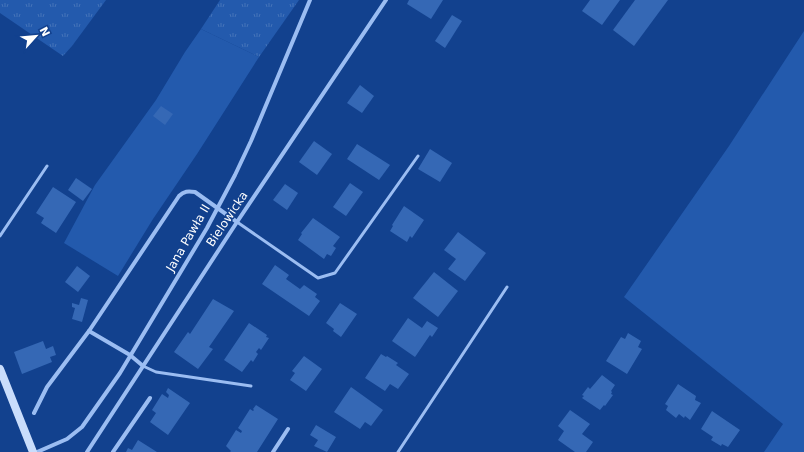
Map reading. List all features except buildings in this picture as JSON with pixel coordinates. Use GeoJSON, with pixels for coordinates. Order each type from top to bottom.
{"type":"FeatureCollection","features":[{"type":"Feature","properties":{"kind":"street","name":"Jana Pawła II"},"geometry":{"type":"LineString","coordinates":[[37,452],[67,440],[82,427],[120,373],[217,209],[250,142],[310,0]]}},
{"type":"Feature","properties":{"kind":"street","name":"Bielowicka"},"geometry":{"type":"LineString","coordinates":[[87,452],[237,222],[386,0]]}},
{"type":"Feature","properties":{"kind":"street"},"geometry":{"type":"LineString","coordinates":[[34,413],[47,387],[89,331],[183,192],[195,192],[237,222]]}},
{"type":"Feature","properties":{"kind":"street"},"geometry":{"type":"LineString","coordinates":[[89,331],[130,355],[143,366]]}},
{"type":"Feature","properties":{"kind":"street"},"geometry":{"type":"LineString","coordinates":[[0,369],[33,452]]}},
{"type":"Feature","properties":{"kind":"street"},"geometry":{"type":"LineString","coordinates":[[113,452],[150,398]]}},
{"type":"Feature","properties":{"kind":"street"},"geometry":{"type":"LineString","coordinates":[[274,452],[288,429]]}},
{"type":"Feature","properties":{"kind":"lane"},"geometry":{"type":"LineString","coordinates":[[237,222],[318,278],[335,272],[418,156]]}},
{"type":"Feature","properties":{"kind":"lane"},"geometry":{"type":"LineString","coordinates":[[0,236],[47,166]]}},
{"type":"Feature","properties":{"kind":"lane"},"geometry":{"type":"LineString","coordinates":[[398,452],[507,287]]}},
{"type":"Feature","properties":{"kind":"lane"},"geometry":{"type":"LineString","coordinates":[[143,366],[156,372],[251,386]]}},
{"type":"Feature","properties":{"kind":"green space"},"geometry":{"type":"Polygon","coordinates":[[[0,0],[106,0],[63,56],[0,13],[0,0]]]}},
{"type":"Feature","properties":{"kind":"green space"},"geometry":{"type":"Polygon","coordinates":[[[220,0],[299,0],[259,57],[201,29],[220,0]]]}},
{"type":"Feature","properties":{"kind":"green space"},"geometry":{"type":"Polygon","coordinates":[[[201,29],[259,57],[197,154],[153,219],[118,276],[64,243],[95,185],[156,100],[185,52],[201,29]]]}},
{"type":"Feature","properties":{"kind":"green space"},"geometry":{"type":"Polygon","coordinates":[[[804,31],[804,452],[764,452],[783,424],[624,297],[729,146],[804,31]]]}}]}
